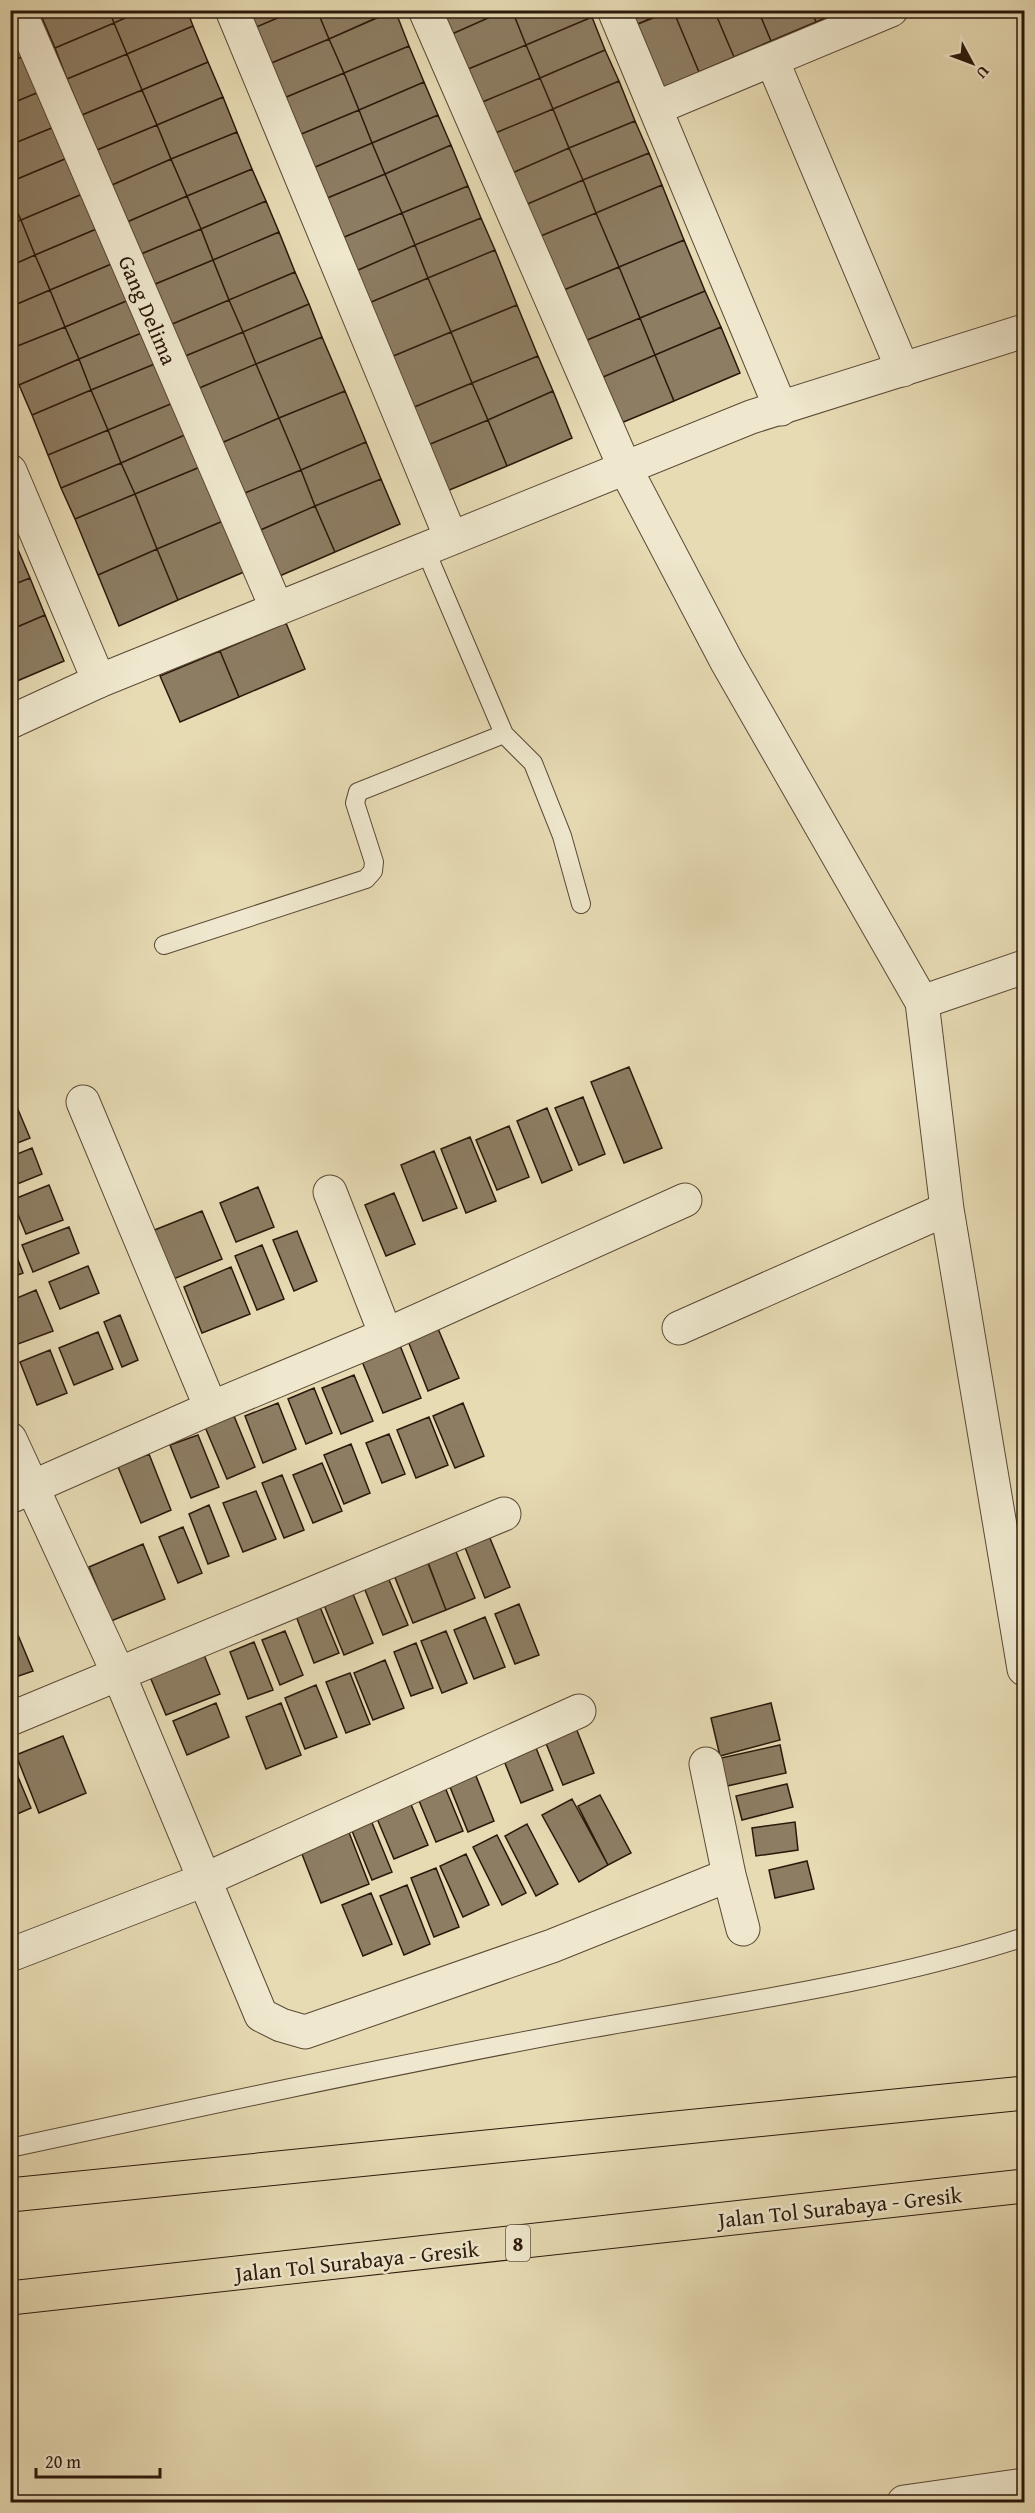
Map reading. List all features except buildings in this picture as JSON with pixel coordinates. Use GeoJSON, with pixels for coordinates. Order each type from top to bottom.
{"type":"FeatureCollection","features":[{"type":"Feature","properties":{"kind":"highway"},"geometry":{"type":"LineString","coordinates":[[10,2195],[1024,2093]]}},
{"type":"Feature","properties":{"kind":"highway","name":"Jalan Tol Surabaya - Gresik"},"geometry":{"type":"LineString","coordinates":[[10,2298],[1024,2186]]}},
{"type":"Feature","properties":{"kind":"street","name":"Gang Delima"},"geometry":{"type":"LineString","coordinates":[[19,10],[277,609]]}},
{"type":"Feature","properties":{"kind":"street"},"geometry":{"type":"LineString","coordinates":[[232,10],[438,544]]}},
{"type":"Feature","properties":{"kind":"street"},"geometry":{"type":"LineString","coordinates":[[425,10],[624,466],[727,662],[922,1002],[947,1209],[1024,1669]]}},
{"type":"Feature","properties":{"kind":"street"},"geometry":{"type":"LineString","coordinates":[[614,10],[781,409]]}},
{"type":"Feature","properties":{"kind":"street"},"geometry":{"type":"LineString","coordinates":[[656,108],[891,10]]}},
{"type":"Feature","properties":{"kind":"street"},"geometry":{"type":"LineString","coordinates":[[772,60],[903,370]]}},
{"type":"Feature","properties":{"kind":"street"},"geometry":{"type":"LineString","coordinates":[[10,722],[99,681],[624,466],[751,417],[1024,331]]}},
{"type":"Feature","properties":{"kind":"street"},"geometry":{"type":"LineString","coordinates":[[10,471],[99,681]]}},
{"type":"Feature","properties":{"kind":"street"},"geometry":{"type":"LineString","coordinates":[[922,1002],[1024,967]]}},
{"type":"Feature","properties":{"kind":"street"},"geometry":{"type":"LineString","coordinates":[[83,1102],[211,1408]]}},
{"type":"Feature","properties":{"kind":"street"},"geometry":{"type":"LineString","coordinates":[[330,1192],[387,1335]]}},
{"type":"Feature","properties":{"kind":"street"},"geometry":{"type":"LineString","coordinates":[[21,1492],[211,1408],[387,1335],[686,1200]]}},
{"type":"Feature","properties":{"kind":"street"},"geometry":{"type":"LineString","coordinates":[[679,1328],[947,1209]]}},
{"type":"Feature","properties":{"kind":"street"},"geometry":{"type":"LineString","coordinates":[[10,1439],[21,1492],[120,1675],[261,2015],[281,2025],[305,2032],[552,1946],[729,1875]]}},
{"type":"Feature","properties":{"kind":"street"},"geometry":{"type":"LineString","coordinates":[[10,1719],[504,1514]]}},
{"type":"Feature","properties":{"kind":"street"},"geometry":{"type":"LineString","coordinates":[[10,1955],[204,1880],[579,1711]]}},
{"type":"Feature","properties":{"kind":"street"},"geometry":{"type":"LineString","coordinates":[[706,1764],[729,1875],[743,1929]]}},
{"type":"Feature","properties":{"kind":"street"},"geometry":{"type":"LineString","coordinates":[[904,2502],[1024,2485]]}},
{"type":"Feature","properties":{"kind":"lane"},"geometry":{"type":"LineString","coordinates":[[438,544],[504,734],[533,763],[562,836],[580,903]]}},
{"type":"Feature","properties":{"kind":"lane"},"geometry":{"type":"LineString","coordinates":[[164,945],[366,879],[373,871],[374,862],[355,803],[358,792],[504,734]]}},
{"type":"Feature","properties":{"kind":"lane"},"geometry":{"type":"LineString","coordinates":[[10,2148],[483,2050],[866,1978],[972,1954],[1024,1937]]}}]}
